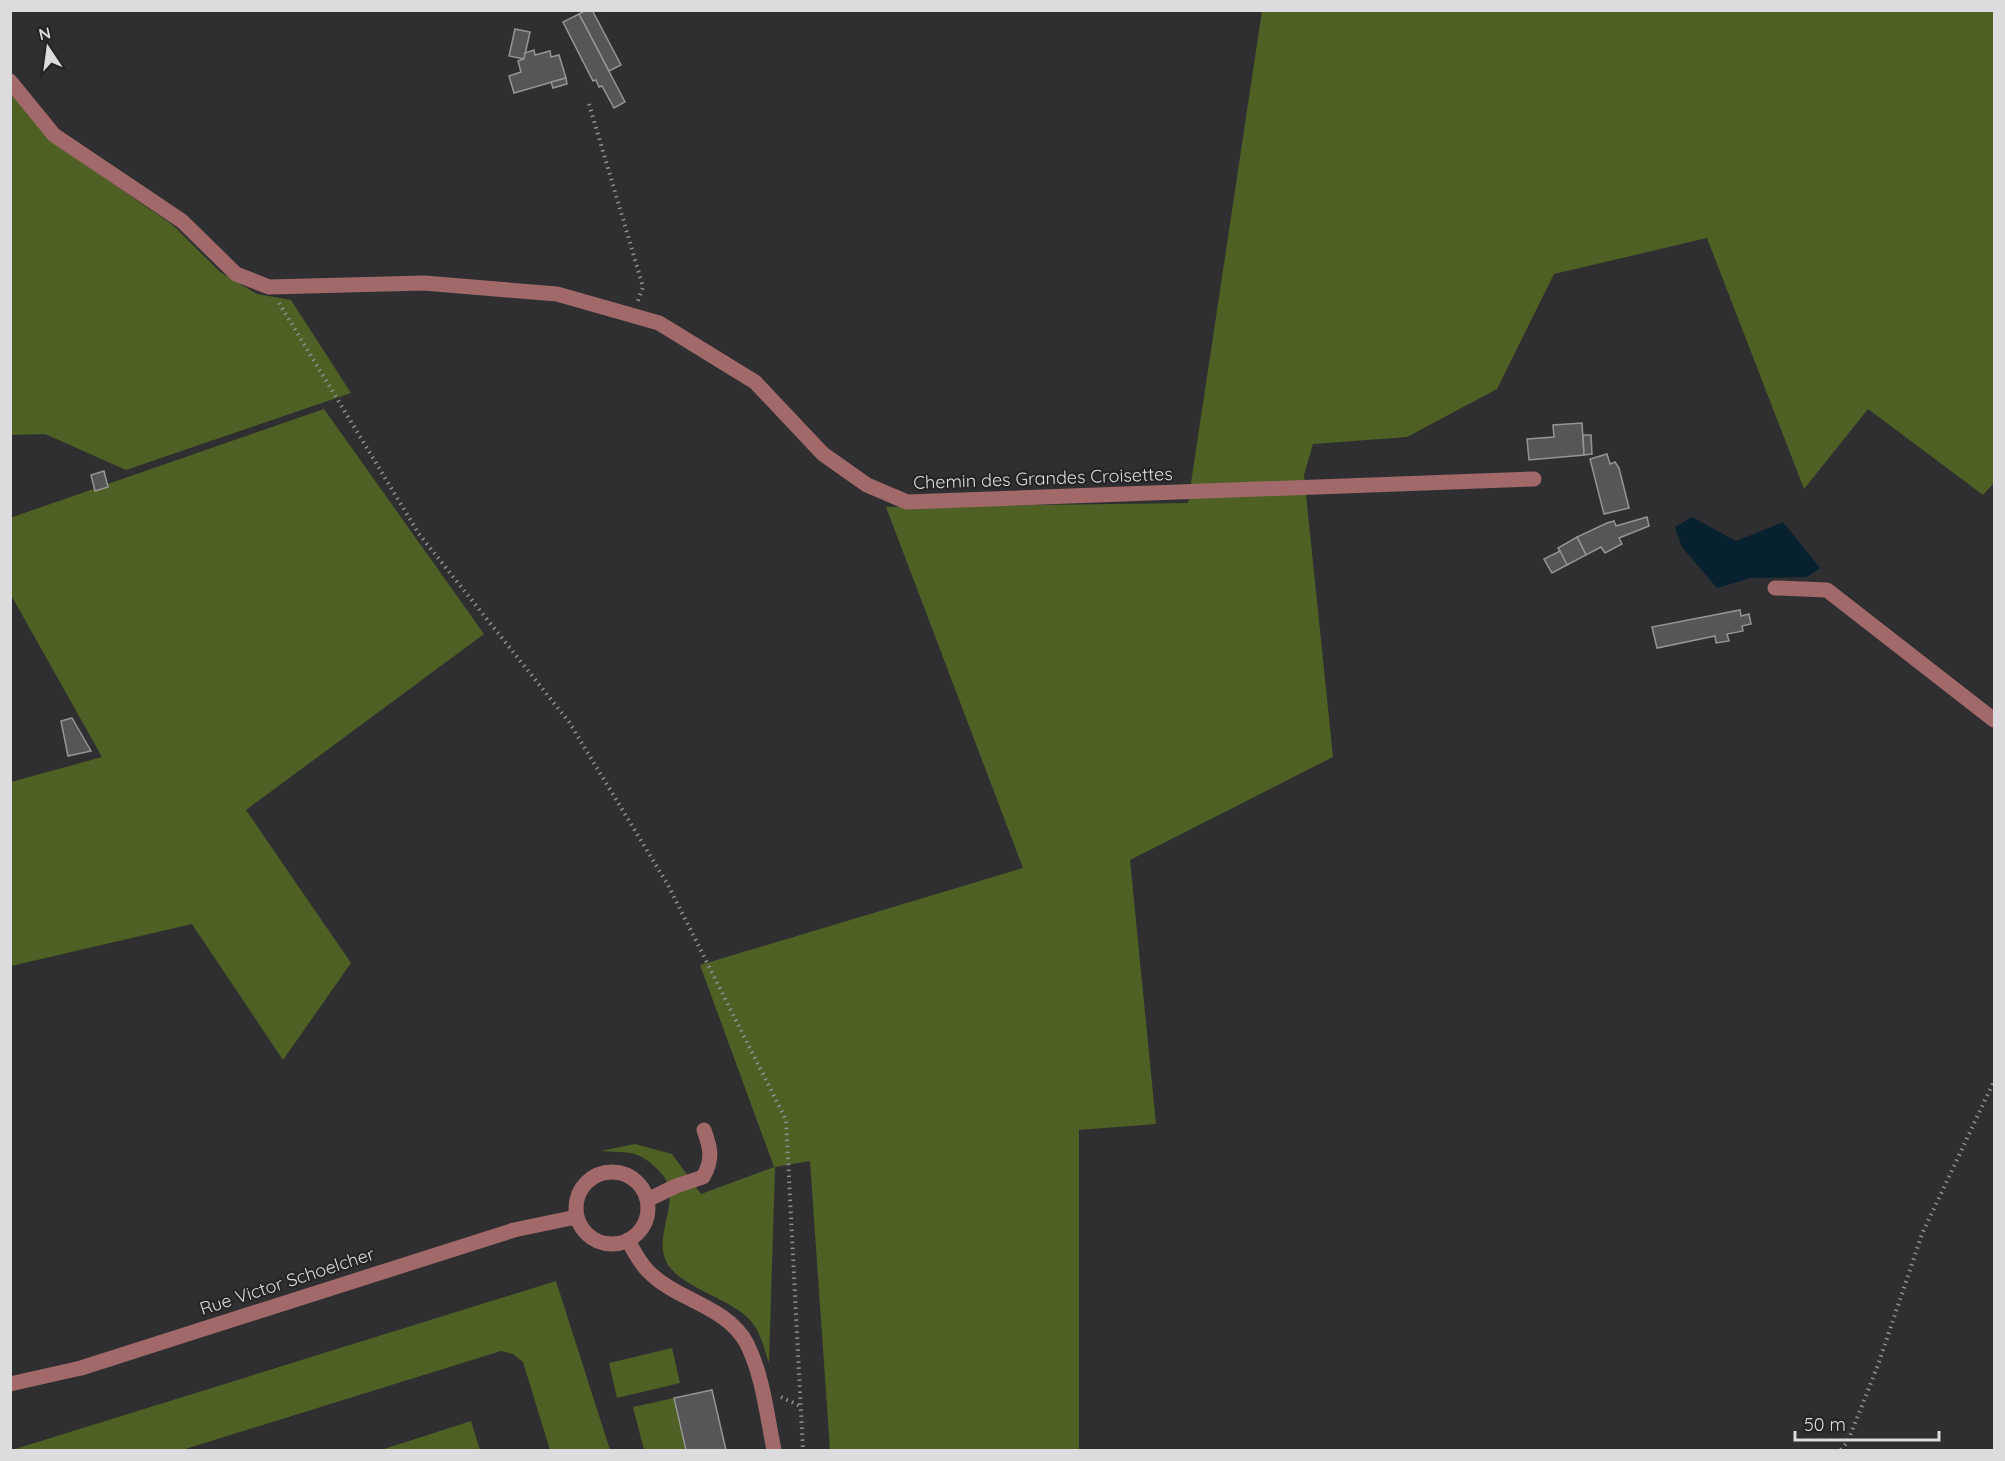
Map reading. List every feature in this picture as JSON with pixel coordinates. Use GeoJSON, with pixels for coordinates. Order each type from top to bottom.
{"type":"FeatureCollection","features":[{"type":"Feature","properties":{"kind":"street","name":"Chemin des Grandes Croisettes"},"geometry":{"type":"LineString","coordinates":[[10,81],[54,135],[182,220],[236,274],[269,287],[424,283],[557,294],[659,323],[754,382],[823,454],[867,485],[907,502],[1534,479]]}},
{"type":"Feature","properties":{"kind":"street"},"geometry":{"type":"LineString","coordinates":[[1775,588],[1827,590],[1995,720]]}},
{"type":"Feature","properties":{"kind":"street"},"geometry":{"type":"LineString","coordinates":[[647,1200],[675,1186],[703,1178],[710,1165],[711,1148],[704,1130]]}},
{"type":"Feature","properties":{"kind":"street"},"geometry":{"type":"LineString","coordinates":[[613,1172],[631,1178],[638,1184],[647,1200],[646,1219],[636,1235],[619,1244],[601,1243],[585,1233],[576,1217],[575,1208],[581,1190],[586,1182],[603,1173],[613,1172]]}},
{"type":"Feature","properties":{"kind":"street","name":"Rue Victor Schoelcher"},"geometry":{"type":"LineString","coordinates":[[10,1384],[81,1368],[514,1230],[576,1217]]}},
{"type":"Feature","properties":{"kind":"street"},"geometry":{"type":"LineString","coordinates":[[628,1240],[648,1271],[668,1287],[728,1322],[746,1343],[761,1388],[774,1450]]}},
{"type":"Feature","properties":{"kind":"path"},"geometry":{"type":"LineString","coordinates":[[589,104],[643,287],[633,315]]}},
{"type":"Feature","properties":{"kind":"path"},"geometry":{"type":"LineString","coordinates":[[269,287],[418,534],[569,722],[668,885],[786,1120],[804,1450]]}},
{"type":"Feature","properties":{"kind":"path"},"geometry":{"type":"LineString","coordinates":[[1841,1450],[1848,1441],[1878,1365],[1922,1234],[1995,1081]]}},
{"type":"Feature","properties":{"kind":"green space"},"geometry":{"type":"Polygon","coordinates":[[[1262,11],[1994,11],[1994,483],[1983,495],[1868,409],[1804,489],[1707,238],[1554,274],[1497,389],[1407,437],[1313,444],[1304,475],[1333,757],[1130,860],[1156,1124],[1079,1130],[1079,1450],[830,1450],[810,1161],[775,1167],[769,1363],[759,1333],[746,1316],[686,1281],[668,1265],[663,1242],[670,1195],[661,1173],[640,1156],[600,1151],[635,1144],[672,1154],[701,1194],[774,1167],[700,965],[1023,868],[886,507],[1188,503],[1262,11]]]}},
{"type":"Feature","properties":{"kind":"green space"},"geometry":{"type":"Polygon","coordinates":[[[10,92],[52,142],[173,225],[220,272],[257,294],[291,300],[351,393],[126,470],[45,434],[11,435],[10,92]]]}},
{"type":"Feature","properties":{"kind":"green space"},"geometry":{"type":"Polygon","coordinates":[[[324,409],[484,634],[246,810],[351,963],[283,1060],[192,924],[11,966],[11,782],[102,757],[11,595],[10,518],[324,409]]]}},
{"type":"Feature","properties":{"kind":"green space"},"geometry":{"type":"Polygon","coordinates":[[[556,1281],[610,1450],[550,1450],[523,1362],[513,1354],[501,1351],[182,1450],[12,1450],[556,1281]]]}},
{"type":"Feature","properties":{"kind":"green space"},"geometry":{"type":"Polygon","coordinates":[[[672,1348],[680,1383],[617,1398],[609,1363],[672,1348]]]}},
{"type":"Feature","properties":{"kind":"green space"},"geometry":{"type":"Polygon","coordinates":[[[674,1398],[686,1450],[644,1450],[633,1407],[674,1398]]]}},
{"type":"Feature","properties":{"kind":"green space"},"geometry":{"type":"Polygon","coordinates":[[[471,1421],[480,1450],[381,1450],[471,1421]]]}},
{"type":"Feature","properties":{"kind":"water"},"geometry":{"type":"Polygon","coordinates":[[[1692,517],[1736,541],[1783,522],[1820,568],[1807,577],[1751,578],[1717,588],[1682,547],[1675,527],[1692,517]]]}},
{"type":"Feature","properties":{"kind":"building"},"geometry":{"type":"Polygon","coordinates":[[[592,10],[621,65],[609,71],[579,14],[592,10]]]}},
{"type":"Feature","properties":{"kind":"building"},"geometry":{"type":"Polygon","coordinates":[[[579,14],[625,102],[614,108],[602,86],[599,87],[596,80],[593,81],[563,22],[579,14]]]}},
{"type":"Feature","properties":{"kind":"building"},"geometry":{"type":"Polygon","coordinates":[[[515,29],[530,32],[524,59],[509,56],[515,29]]]}},
{"type":"Feature","properties":{"kind":"building"},"geometry":{"type":"Polygon","coordinates":[[[534,50],[535,55],[550,51],[551,57],[559,55],[566,78],[514,93],[509,76],[521,72],[518,61],[524,59],[525,53],[534,50]]]}},
{"type":"Feature","properties":{"kind":"building"},"geometry":{"type":"Polygon","coordinates":[[[566,78],[567,84],[553,88],[551,82],[566,78]]]}},
{"type":"Feature","properties":{"kind":"building"},"geometry":{"type":"Polygon","coordinates":[[[1582,423],[1584,455],[1529,460],[1527,439],[1554,437],[1553,425],[1582,423]]]}},
{"type":"Feature","properties":{"kind":"building"},"geometry":{"type":"Polygon","coordinates":[[[1583,435],[1591,435],[1592,454],[1584,455],[1583,435]]]}},
{"type":"Feature","properties":{"kind":"building"},"geometry":{"type":"Polygon","coordinates":[[[1607,454],[1610,464],[1615,462],[1619,468],[1629,508],[1604,514],[1590,459],[1607,454]]]}},
{"type":"Feature","properties":{"kind":"building"},"geometry":{"type":"Polygon","coordinates":[[[104,471],[108,487],[95,491],[91,475],[104,471]]]}},
{"type":"Feature","properties":{"kind":"building"},"geometry":{"type":"Polygon","coordinates":[[[1647,517],[1649,526],[1619,538],[1622,544],[1605,553],[1601,547],[1586,555],[1577,537],[1614,521],[1616,526],[1647,517]]]}},
{"type":"Feature","properties":{"kind":"building"},"geometry":{"type":"Polygon","coordinates":[[[1577,537],[1586,555],[1567,565],[1558,548],[1577,537]]]}},
{"type":"Feature","properties":{"kind":"building"},"geometry":{"type":"Polygon","coordinates":[[[1560,551],[1567,565],[1552,573],[1544,559],[1560,551]]]}},
{"type":"Feature","properties":{"kind":"building"},"geometry":{"type":"Polygon","coordinates":[[[1740,610],[1741,616],[1749,614],[1751,624],[1742,626],[1743,631],[1727,634],[1729,641],[1716,643],[1715,636],[1657,648],[1652,627],[1740,610]]]}},
{"type":"Feature","properties":{"kind":"building"},"geometry":{"type":"Polygon","coordinates":[[[72,718],[91,751],[68,756],[61,721],[72,718]]]}},
{"type":"Feature","properties":{"kind":"building"},"geometry":{"type":"Polygon","coordinates":[[[712,1390],[726,1450],[686,1450],[674,1398],[712,1390]]]}}]}
